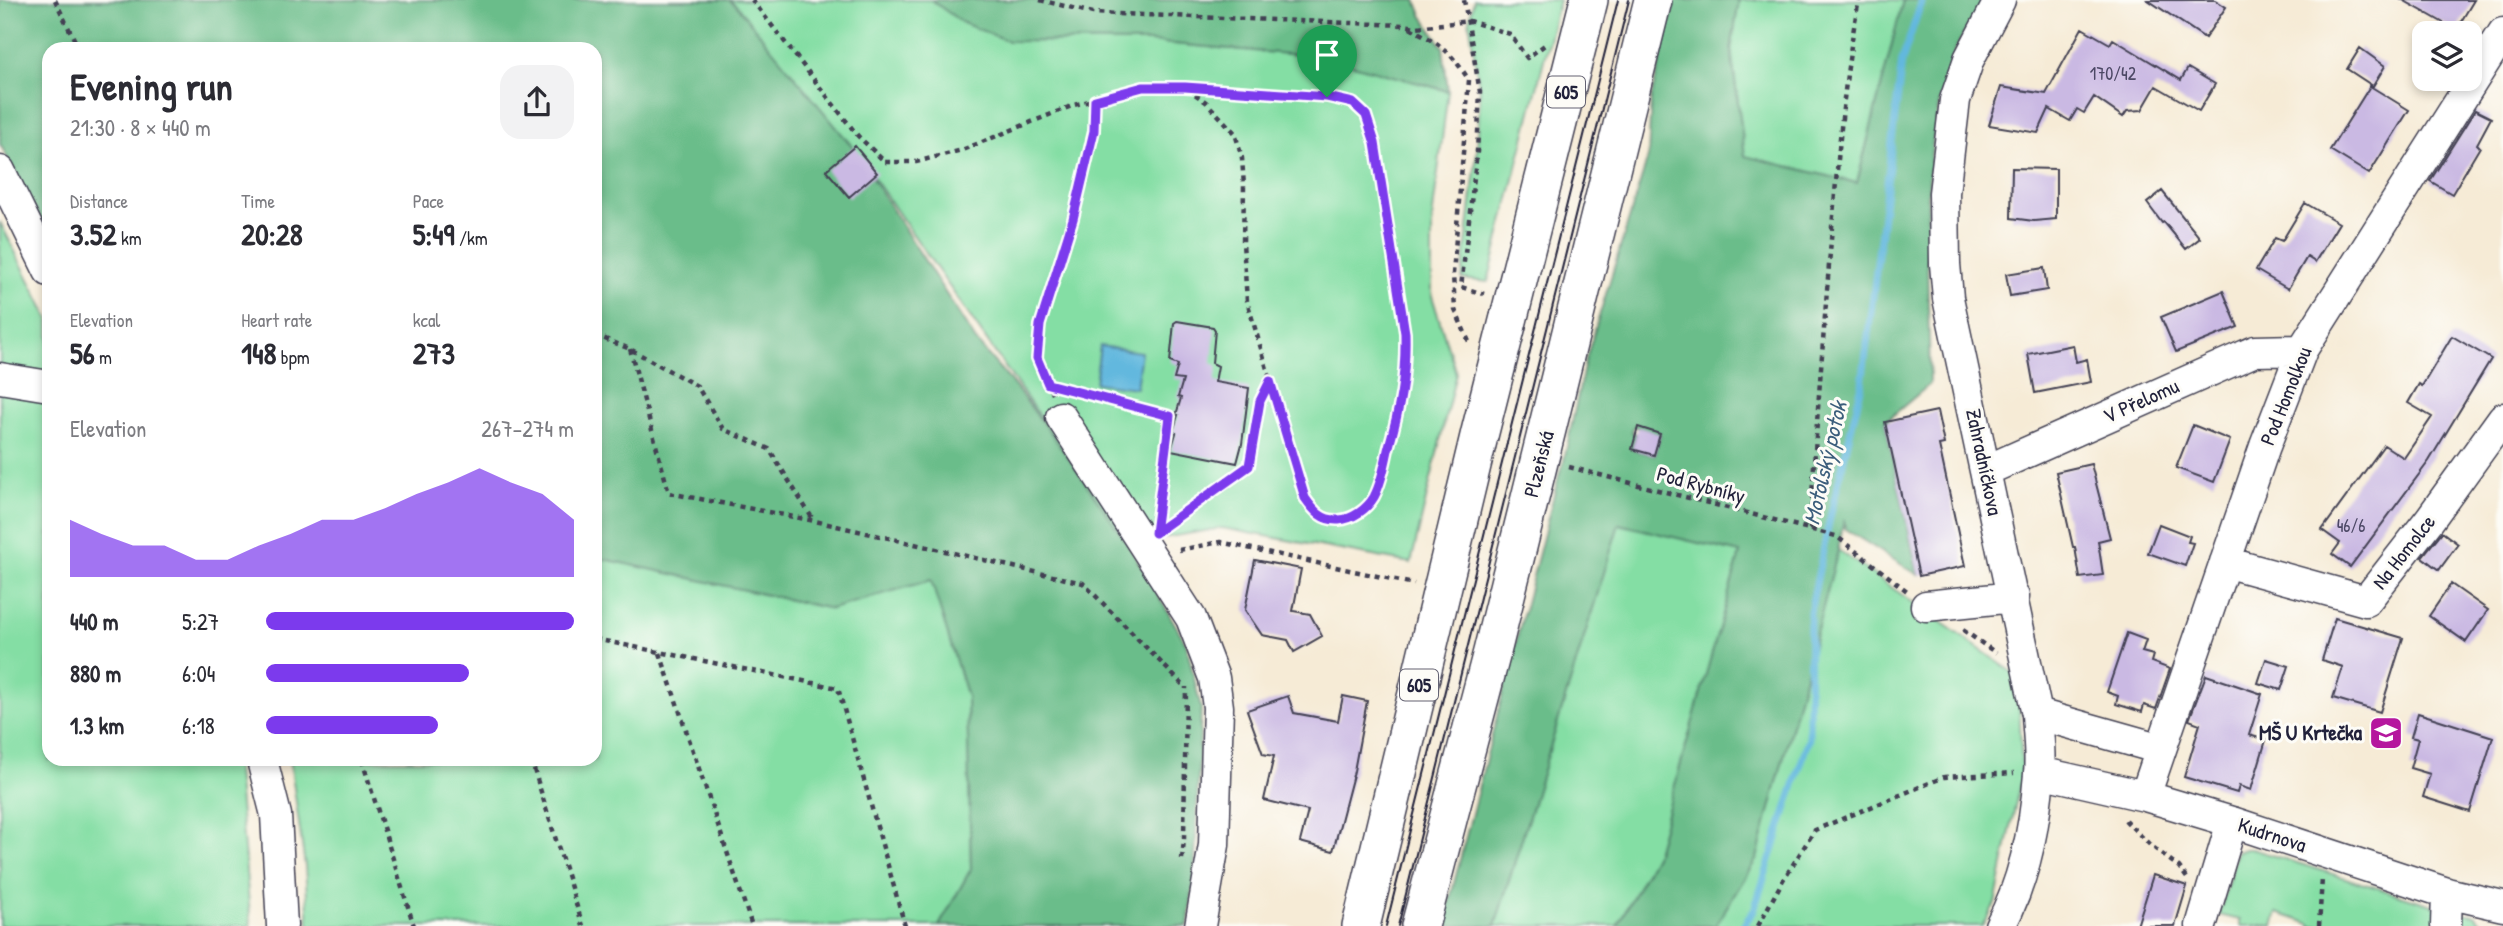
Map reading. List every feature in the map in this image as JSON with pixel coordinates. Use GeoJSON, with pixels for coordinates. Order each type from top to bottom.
{"type":"FeatureCollection","features":[{"type":"Feature","properties":{"kind":"main road","name":"605"},"geometry":{"type":"LineString","coordinates":[[1361,926],[1480,432],[1589,0]]}},
{"type":"Feature","properties":{"kind":"main road","name":"Plzeňská"},"geometry":{"type":"LineString","coordinates":[[1420,926],[1541,460],[1653,0]]}},
{"type":"Feature","properties":{"kind":"street","name":"Zahradníčkova"},"geometry":{"type":"LineString","coordinates":[[2000,0],[1969,59],[1955,100],[1944,193],[1944,251],[1948,298],[2037,714],[2039,772],[2023,871],[2010,908],[2000,926]]}},
{"type":"Feature","properties":{"kind":"street","name":"Pod Homolkou"},"geometry":{"type":"LineString","coordinates":[[2145,796],[2225,562],[2302,350],[2493,67],[2503,33]]}},
{"type":"Feature","properties":{"kind":"street"},"geometry":{"type":"LineString","coordinates":[[3,182],[42,257]]}},
{"type":"Feature","properties":{"kind":"street","name":"V Přelomu"},"geometry":{"type":"LineString","coordinates":[[1985,471],[2255,351],[2302,350]]}},
{"type":"Feature","properties":{"kind":"street"},"geometry":{"type":"LineString","coordinates":[[0,378],[42,385]]}},
{"type":"Feature","properties":{"kind":"street"},"geometry":{"type":"LineString","coordinates":[[1061,416],[1191,618],[1214,678],[1218,707],[1214,845],[1200,926]]}},
{"type":"Feature","properties":{"kind":"street","name":"Na Homolce"},"geometry":{"type":"LineString","coordinates":[[2225,562],[2365,601],[2502,421]]}},
{"type":"Feature","properties":{"kind":"street"},"geometry":{"type":"LineString","coordinates":[[1926,606],[2014,597]]}},
{"type":"Feature","properties":{"kind":"street"},"geometry":{"type":"LineString","coordinates":[[2037,714],[2161,749]]}},
{"type":"Feature","properties":{"kind":"street"},"geometry":{"type":"LineString","coordinates":[[264,766],[276,815],[282,926]]}},
{"type":"Feature","properties":{"kind":"street","name":"Kudrnova"},"geometry":{"type":"LineString","coordinates":[[2039,772],[2145,796],[2446,893],[2503,906]]}},
{"type":"Feature","properties":{"kind":"street"},"geometry":{"type":"LineString","coordinates":[[2204,916],[2232,822]]}},
{"type":"Feature","properties":{"kind":"street"},"geometry":{"type":"LineString","coordinates":[[2446,893],[2446,926]]}},
{"type":"Feature","properties":{"kind":"street"},"geometry":{"type":"LineString","coordinates":[[2498,926],[2503,906]]}},
{"type":"Feature","properties":{"kind":"path"},"geometry":{"type":"LineString","coordinates":[[55,0],[76,42]]}},
{"type":"Feature","properties":{"kind":"path"},"geometry":{"type":"LineString","coordinates":[[751,0],[858,136],[885,162],[916,162],[962,150],[1074,106],[1143,87],[1185,87],[1327,97],[1353,103],[1366,115],[1375,143],[1405,333],[1406,364],[1403,395],[1374,496],[1362,511],[1344,520],[1330,521],[1315,513],[1305,498],[1247,301],[1243,243],[1244,186],[1242,158],[1235,133],[1206,102],[1185,87]]}},
{"type":"Feature","properties":{"kind":"path"},"geometry":{"type":"LineString","coordinates":[[1040,0],[1093,13],[1403,24],[1417,27],[1469,21],[1510,34],[1527,58],[1554,38]]}},
{"type":"Feature","properties":{"kind":"path"},"geometry":{"type":"LineString","coordinates":[[1464,0],[1480,92],[1477,152],[1461,287],[1496,298]]}},
{"type":"Feature","properties":{"kind":"path"},"geometry":{"type":"LineString","coordinates":[[1812,530],[1818,393],[1841,125],[1859,0]]}},
{"type":"Feature","properties":{"kind":"path"},"geometry":{"type":"LineString","coordinates":[[1403,24],[1432,39],[1453,55],[1469,80],[1453,274],[1455,310],[1474,349]]}},
{"type":"Feature","properties":{"kind":"path"},"geometry":{"type":"LineString","coordinates":[[1061,416],[1037,358],[1040,325],[1073,219],[1094,131],[1095,100]]}},
{"type":"Feature","properties":{"kind":"path"},"geometry":{"type":"LineString","coordinates":[[602,338],[630,349],[696,386],[723,429],[769,449],[814,522]]}},
{"type":"Feature","properties":{"kind":"path"},"geometry":{"type":"LineString","coordinates":[[630,349],[669,493],[814,522],[1083,583],[1185,687],[1184,840],[1181,865]]}},
{"type":"Feature","properties":{"kind":"path"},"geometry":{"type":"LineString","coordinates":[[1048,384],[1170,416],[1155,533],[1249,466],[1260,401],[1270,381]]}},
{"type":"Feature","properties":{"kind":"path","name":"Pod Rybníky"},"geometry":{"type":"LineString","coordinates":[[1563,465],[1836,536]]}},
{"type":"Feature","properties":{"kind":"path"},"geometry":{"type":"LineString","coordinates":[[1153,560],[1181,549],[1220,542],[1425,586]]}},
{"type":"Feature","properties":{"kind":"path"},"geometry":{"type":"LineString","coordinates":[[602,640],[838,688],[905,926]]}},
{"type":"Feature","properties":{"kind":"path"},"geometry":{"type":"LineString","coordinates":[[660,652],[752,926]]}},
{"type":"Feature","properties":{"kind":"path"},"geometry":{"type":"LineString","coordinates":[[1185,687],[1214,678]]}},
{"type":"Feature","properties":{"kind":"path"},"geometry":{"type":"LineString","coordinates":[[364,766],[414,926]]}},
{"type":"Feature","properties":{"kind":"path"},"geometry":{"type":"LineString","coordinates":[[533,766],[583,926]]}},
{"type":"Feature","properties":{"kind":"path"},"geometry":{"type":"LineString","coordinates":[[1758,926],[1783,880],[1815,831],[1944,776],[2039,772]]}},
{"type":"Feature","properties":{"kind":"path"},"geometry":{"type":"LineString","coordinates":[[2123,818],[2150,845],[2179,867],[2204,916]]}},
{"type":"Feature","properties":{"kind":"path"},"geometry":{"type":"LineString","coordinates":[[2319,926],[2324,852]]}},
{"type":"Feature","properties":{"kind":"green space"},"geometry":{"type":"Polygon","coordinates":[[[0,0],[729,0],[736,5],[851,145],[976,341],[1053,436],[1128,544],[1186,643],[1201,708],[1194,882],[1188,926],[939,926],[971,869],[967,697],[931,580],[831,609],[602,559],[602,42],[42,42],[42,224],[0,144],[0,0]]]}},
{"type":"Feature","properties":{"kind":"green space"},"geometry":{"type":"Polygon","coordinates":[[[729,0],[932,0],[1008,41],[1150,42],[1324,57],[1448,91],[1432,220],[1432,296],[1456,373],[1411,563],[1222,528],[1128,544],[851,145],[729,0]]]}},
{"type":"Feature","properties":{"kind":"green space"},"geometry":{"type":"Polygon","coordinates":[[[931,0],[1416,0],[1422,15],[1443,47],[1448,91],[1324,57],[1150,42],[1008,41],[963,23],[931,0]]]}},
{"type":"Feature","properties":{"kind":"green space"},"geometry":{"type":"Polygon","coordinates":[[[1474,0],[1559,0],[1488,282],[1462,279],[1477,152],[1480,92],[1469,21],[1474,0]]]}},
{"type":"Feature","properties":{"kind":"green space"},"geometry":{"type":"Polygon","coordinates":[[[1675,0],[1739,0],[1731,50],[1745,156],[1857,183],[1903,0],[1984,0],[1953,56],[1941,95],[1934,135],[1927,218],[1930,384],[1885,422],[1918,575],[1845,529],[1844,520],[1757,858],[1715,926],[1617,926],[1655,856],[1740,553],[1619,524],[1495,926],[1443,926],[1563,465],[1585,362],[1648,157],[1651,99],[1675,0]],[[1634,426],[1632,432],[1636,434],[1632,449],[1654,455],[1660,435],[1634,426]]]}},
{"type":"Feature","properties":{"kind":"green space"},"geometry":{"type":"Polygon","coordinates":[[[1739,0],[1903,0],[1857,183],[1745,157],[1731,50],[1739,0]]]}},
{"type":"Feature","properties":{"kind":"green space"},"geometry":{"type":"Polygon","coordinates":[[[0,222],[42,305],[42,766],[237,766],[251,926],[0,926],[0,222]]]}},
{"type":"Feature","properties":{"kind":"green space"},"geometry":{"type":"Polygon","coordinates":[[[1619,523],[1741,553],[1655,856],[1617,926],[1495,926],[1619,523]]]}},
{"type":"Feature","properties":{"kind":"green space"},"geometry":{"type":"Polygon","coordinates":[[[1838,550],[2018,676],[2022,773],[1995,904],[1982,926],[1715,926],[1757,858],[1838,550]]]}},
{"type":"Feature","properties":{"kind":"green space"},"geometry":{"type":"Polygon","coordinates":[[[602,559],[831,609],[931,579],[967,697],[971,869],[939,926],[309,926],[305,866],[291,766],[602,766],[602,559]]]}},
{"type":"Feature","properties":{"kind":"green space"},"geometry":{"type":"Polygon","coordinates":[[[2245,849],[2455,912],[2475,915],[2484,926],[2311,926],[2277,913],[2273,926],[2240,926],[2240,920],[2219,915],[2237,852],[2245,849]]]}},
{"type":"Feature","properties":{"kind":"water"},"geometry":{"type":"Polygon","coordinates":[[[1100,346],[1141,352],[1136,388],[1095,383],[1100,346]]]}},
{"type":"Feature","properties":{"kind":"building"},"geometry":{"type":"Polygon","coordinates":[[[2148,0],[2215,0],[2226,7],[2205,38],[2148,0]]]}},
{"type":"Feature","properties":{"kind":"building"},"geometry":{"type":"Polygon","coordinates":[[[2403,0],[2474,0],[2461,21],[2440,21],[2403,0]]]}},
{"type":"Feature","properties":{"kind":"building"},"geometry":{"type":"Polygon","coordinates":[[[2082,28],[2110,44],[2113,39],[2181,80],[2188,68],[2215,84],[2199,111],[2156,86],[2142,110],[2127,111],[2123,117],[2094,97],[2084,113],[2077,109],[2070,121],[2049,109],[2038,133],[1989,125],[2001,87],[2046,94],[2082,28]]]}},
{"type":"Feature","properties":{"kind":"building"},"geometry":{"type":"Polygon","coordinates":[[[2360,48],[2385,66],[2373,86],[2347,69],[2360,48]]]}},
{"type":"Feature","properties":{"kind":"building"},"geometry":{"type":"Polygon","coordinates":[[[2370,86],[2409,110],[2369,174],[2330,150],[2370,86]]]}},
{"type":"Feature","properties":{"kind":"building"},"geometry":{"type":"Polygon","coordinates":[[[2475,110],[2491,118],[2477,144],[2480,147],[2452,194],[2430,181],[2475,110]]]}},
{"type":"Feature","properties":{"kind":"building"},"geometry":{"type":"Polygon","coordinates":[[[855,146],[877,173],[849,197],[826,170],[855,146]]]}},
{"type":"Feature","properties":{"kind":"building"},"geometry":{"type":"Polygon","coordinates":[[[2012,168],[2056,169],[2056,219],[2034,221],[2011,218],[2012,168]]]}},
{"type":"Feature","properties":{"kind":"building"},"geometry":{"type":"Polygon","coordinates":[[[2162,191],[2200,238],[2186,249],[2147,203],[2162,191]]]}},
{"type":"Feature","properties":{"kind":"building"},"geometry":{"type":"Polygon","coordinates":[[[2305,203],[2339,223],[2315,262],[2307,257],[2288,289],[2256,270],[2275,238],[2282,241],[2305,203]]]}},
{"type":"Feature","properties":{"kind":"building"},"geometry":{"type":"Polygon","coordinates":[[[2044,268],[2047,290],[2010,296],[2006,274],[2044,268]]]}},
{"type":"Feature","properties":{"kind":"building"},"geometry":{"type":"Polygon","coordinates":[[[2223,291],[2238,327],[2176,352],[2161,317],[2223,291]]]}},
{"type":"Feature","properties":{"kind":"building"},"geometry":{"type":"Polygon","coordinates":[[[1177,321],[1213,327],[1212,363],[1218,366],[1215,382],[1249,388],[1237,463],[1171,450],[1183,380],[1174,379],[1178,365],[1170,362],[1174,323],[1177,321]]]}},
{"type":"Feature","properties":{"kind":"building"},"geometry":{"type":"Polygon","coordinates":[[[2452,336],[2491,359],[2429,461],[2350,567],[2332,554],[2340,543],[2322,530],[2384,445],[2404,458],[2432,417],[2408,403],[2419,384],[2422,386],[2452,336]]]}},
{"type":"Feature","properties":{"kind":"building"},"geometry":{"type":"Polygon","coordinates":[[[2073,345],[2076,362],[2087,359],[2091,382],[2035,393],[2028,354],[2073,345]]]}},
{"type":"Feature","properties":{"kind":"building"},"geometry":{"type":"Polygon","coordinates":[[[1937,411],[1944,444],[1939,445],[1965,566],[1919,576],[1885,422],[1937,411]]]}},
{"type":"Feature","properties":{"kind":"building"},"geometry":{"type":"Polygon","coordinates":[[[2193,425],[2230,440],[2214,482],[2176,468],[2193,425]]]}},
{"type":"Feature","properties":{"kind":"building"},"geometry":{"type":"Polygon","coordinates":[[[1638,427],[1660,434],[1654,455],[1632,449],[1638,427]]]}},
{"type":"Feature","properties":{"kind":"building"},"geometry":{"type":"Polygon","coordinates":[[[2091,464],[2110,538],[2098,541],[2103,575],[2080,578],[2056,472],[2091,464]]]}},
{"type":"Feature","properties":{"kind":"building"},"geometry":{"type":"Polygon","coordinates":[[[2159,524],[2190,536],[2188,542],[2193,543],[2185,566],[2148,553],[2159,524]]]}},
{"type":"Feature","properties":{"kind":"building"},"geometry":{"type":"Polygon","coordinates":[[[2442,532],[2458,544],[2439,570],[2422,557],[2442,532]]]}},
{"type":"Feature","properties":{"kind":"building"},"geometry":{"type":"Polygon","coordinates":[[[1255,560],[1301,569],[1293,611],[1310,614],[1322,636],[1294,652],[1288,640],[1262,635],[1245,610],[1255,560]]]}},
{"type":"Feature","properties":{"kind":"building"},"geometry":{"type":"Polygon","coordinates":[[[2451,584],[2488,610],[2466,642],[2429,616],[2451,584]]]}},
{"type":"Feature","properties":{"kind":"building"},"geometry":{"type":"Polygon","coordinates":[[[2335,618],[2403,638],[2380,712],[2333,698],[2343,667],[2322,660],[2335,618]]]}},
{"type":"Feature","properties":{"kind":"building"},"geometry":{"type":"Polygon","coordinates":[[[2127,633],[2146,640],[2142,652],[2153,655],[2151,662],[2170,669],[2156,709],[2144,705],[2142,712],[2116,704],[2118,696],[2107,692],[2127,633]]]}},
{"type":"Feature","properties":{"kind":"building"},"geometry":{"type":"Polygon","coordinates":[[[2266,659],[2289,666],[2281,690],[2258,683],[2266,659]]]}},
{"type":"Feature","properties":{"kind":"building"},"geometry":{"type":"Polygon","coordinates":[[[2206,675],[2262,694],[2249,735],[2266,740],[2251,790],[2239,786],[2237,793],[2184,777],[2200,724],[2189,720],[2206,675]]]}},
{"type":"Feature","properties":{"kind":"building"},"geometry":{"type":"Polygon","coordinates":[[[1288,696],[1294,713],[1338,721],[1343,696],[1367,701],[1354,771],[1333,851],[1300,842],[1308,811],[1264,800],[1274,756],[1263,754],[1247,710],[1288,696]]]}},
{"type":"Feature","properties":{"kind":"building"},"geometry":{"type":"Polygon","coordinates":[[[2418,713],[2493,737],[2470,812],[2423,797],[2430,774],[2410,768],[2418,739],[2411,737],[2418,713]]]}},
{"type":"Feature","properties":{"kind":"building"},"geometry":{"type":"Polygon","coordinates":[[[2153,875],[2187,886],[2175,926],[2137,926],[2153,875]]]}},
{"type":"Feature","properties":{"kind":"waterway","name":"Motolský potok"},"geometry":{"type":"LineString","coordinates":[[1743,926],[1754,910],[1809,738],[1810,612],[1862,384],[1902,61],[1922,0]]}},
{"type":"Feature","properties":{"kind":"tram line"},"geometry":{"type":"LineString","coordinates":[[1386,926],[1618,0]]}},
{"type":"Feature","properties":{"kind":"tram line"},"geometry":{"type":"LineString","coordinates":[[1398,926],[1629,0]]}},
{"type":"Feature","properties":{"kind":"place","name":"MŠ U Krtečka"},"geometry":{"type":"Point","coordinates":[2386,733]}},
{"type":"Feature","properties":{"kind":"route"},"geometry":{"type":"LineString","coordinates":[[1143,87],[1185,87],[1327,97],[1353,103],[1366,115],[1375,143],[1405,333],[1403,395],[1374,496],[1362,511],[1344,520],[1330,521],[1315,513],[1305,498],[1270,381],[1260,401],[1249,466],[1155,533],[1170,416],[1048,384],[1037,358],[1040,325],[1073,219],[1094,131],[1095,100],[1143,87]]}}]}
